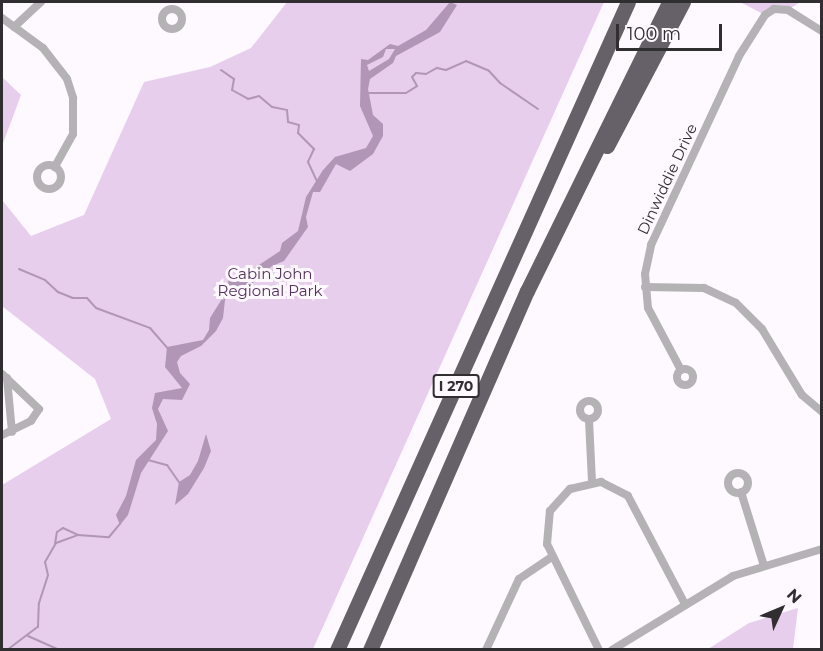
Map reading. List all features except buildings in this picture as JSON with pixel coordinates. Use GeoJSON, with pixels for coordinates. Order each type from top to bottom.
{"type":"FeatureCollection","features":[{"type":"Feature","properties":{"kind":"highway","name":"I 270"},"geometry":{"type":"LineString","coordinates":[[337,650],[628,2]]}},
{"type":"Feature","properties":{"kind":"highway","name":"I 270"},"geometry":{"type":"LineString","coordinates":[[575,122],[637,2]]}},
{"type":"Feature","properties":{"kind":"highway","name":"I 270"},"geometry":{"type":"LineString","coordinates":[[370,650],[527,291],[669,2]]}},
{"type":"Feature","properties":{"kind":"highway","name":"I 270"},"geometry":{"type":"LineString","coordinates":[[527,291],[683,2]]}},
{"type":"Feature","properties":{"kind":"street"},"geometry":{"type":"LineString","coordinates":[[14,27],[41,2]]}},
{"type":"Feature","properties":{"kind":"street","name":"Dinwiddie Drive"},"geometry":{"type":"LineString","coordinates":[[681,370],[652,318],[645,287],[646,261],[659,226],[739,56],[761,20],[774,9],[788,10],[822,31]]}},
{"type":"Feature","properties":{"kind":"street"},"geometry":{"type":"LineString","coordinates":[[2,18],[55,60],[73,98],[73,134],[55,167]]}},
{"type":"Feature","properties":{"kind":"street"},"geometry":{"type":"LineString","coordinates":[[645,287],[697,287],[736,303],[762,329],[802,395],[822,412]]}},
{"type":"Feature","properties":{"kind":"street"},"geometry":{"type":"LineString","coordinates":[[2,435],[31,421],[39,409],[4,376]]}},
{"type":"Feature","properties":{"kind":"street"},"geometry":{"type":"LineString","coordinates":[[4,376],[12,432]]}},
{"type":"Feature","properties":{"kind":"street"},"geometry":{"type":"LineString","coordinates":[[589,420],[592,481]]}},
{"type":"Feature","properties":{"kind":"street"},"geometry":{"type":"LineString","coordinates":[[599,650],[552,557],[545,532],[550,511],[570,489],[592,481],[622,491],[633,501],[685,604]]}},
{"type":"Feature","properties":{"kind":"street"},"geometry":{"type":"LineString","coordinates":[[741,492],[764,566]]}},
{"type":"Feature","properties":{"kind":"street"},"geometry":{"type":"LineString","coordinates":[[612,650],[733,576],[822,549]]}},
{"type":"Feature","properties":{"kind":"street"},"geometry":{"type":"LineString","coordinates":[[486,650],[519,579],[552,557]]}},
{"type":"Feature","properties":{"kind":"green space","name":"Cabin John Regional Park"},"geometry":{"type":"Polygon","coordinates":[[[287,2],[604,2],[313,649],[2,649],[2,485],[111,419],[95,379],[2,306],[2,200],[31,236],[84,215],[144,82],[210,67],[251,48],[287,2]]]}},
{"type":"Feature","properties":{"kind":"green space"},"geometry":{"type":"Polygon","coordinates":[[[740,2],[800,2],[788,10],[765,15],[740,2]]]}},
{"type":"Feature","properties":{"kind":"green space"},"geometry":{"type":"Polygon","coordinates":[[[2,77],[21,95],[2,146],[2,77]]]}},
{"type":"Feature","properties":{"kind":"green space"},"geometry":{"type":"Polygon","coordinates":[[[798,608],[793,649],[708,649],[749,623],[798,608]]]}},
{"type":"Feature","properties":{"kind":"shaded area"},"geometry":{"type":"Polygon","coordinates":[[[450,2],[457,5],[440,32],[396,56],[393,63],[370,79],[368,89],[373,115],[383,124],[383,136],[373,154],[350,171],[336,164],[320,192],[313,192],[306,217],[308,227],[284,261],[272,266],[246,289],[233,292],[225,300],[223,318],[216,331],[201,346],[181,356],[177,362],[180,373],[190,384],[182,400],[163,399],[158,409],[168,431],[141,473],[128,515],[120,525],[116,515],[126,496],[136,460],[156,440],[157,424],[152,408],[155,393],[182,388],[165,367],[167,347],[203,340],[209,330],[210,318],[227,291],[229,277],[247,273],[280,251],[282,243],[298,231],[306,197],[323,170],[335,157],[366,148],[373,136],[360,106],[361,59],[368,60],[390,44],[398,46],[426,30],[450,2]],[[386,49],[383,57],[367,65],[369,71],[389,59],[395,49],[386,49]]]}},
{"type":"Feature","properties":{"kind":"shaded area"},"geometry":{"type":"Polygon","coordinates":[[[206,434],[211,451],[204,468],[188,494],[175,505],[179,482],[190,475],[198,461],[206,434]]]}},
{"type":"Feature","properties":{"kind":"waterway"},"geometry":{"type":"LineString","coordinates":[[367,93],[406,93],[417,86],[412,77],[416,73],[426,74],[437,68],[446,70],[466,61],[489,71],[500,83],[538,109]]}},
{"type":"Feature","properties":{"kind":"waterway"},"geometry":{"type":"LineString","coordinates":[[221,70],[234,79],[232,90],[248,99],[259,96],[272,107],[287,110],[288,122],[299,125],[298,133],[314,149],[308,162],[319,186]]}},
{"type":"Feature","properties":{"kind":"waterway"},"geometry":{"type":"LineString","coordinates":[[19,269],[45,280],[58,292],[73,298],[87,298],[96,308],[150,328],[168,349]]}},
{"type":"Feature","properties":{"kind":"waterway"},"geometry":{"type":"LineString","coordinates":[[148,460],[167,465],[179,482]]}},
{"type":"Feature","properties":{"kind":"waterway"},"geometry":{"type":"LineString","coordinates":[[7,650],[38,627],[39,603],[48,575],[45,562],[56,543],[78,535],[109,537],[120,524]]}},
{"type":"Feature","properties":{"kind":"waterway"},"geometry":{"type":"LineString","coordinates":[[55,544],[57,532],[63,528],[78,535]]}},
{"type":"Feature","properties":{"kind":"waterway"},"geometry":{"type":"LineString","coordinates":[[28,636],[60,650]]}}]}
